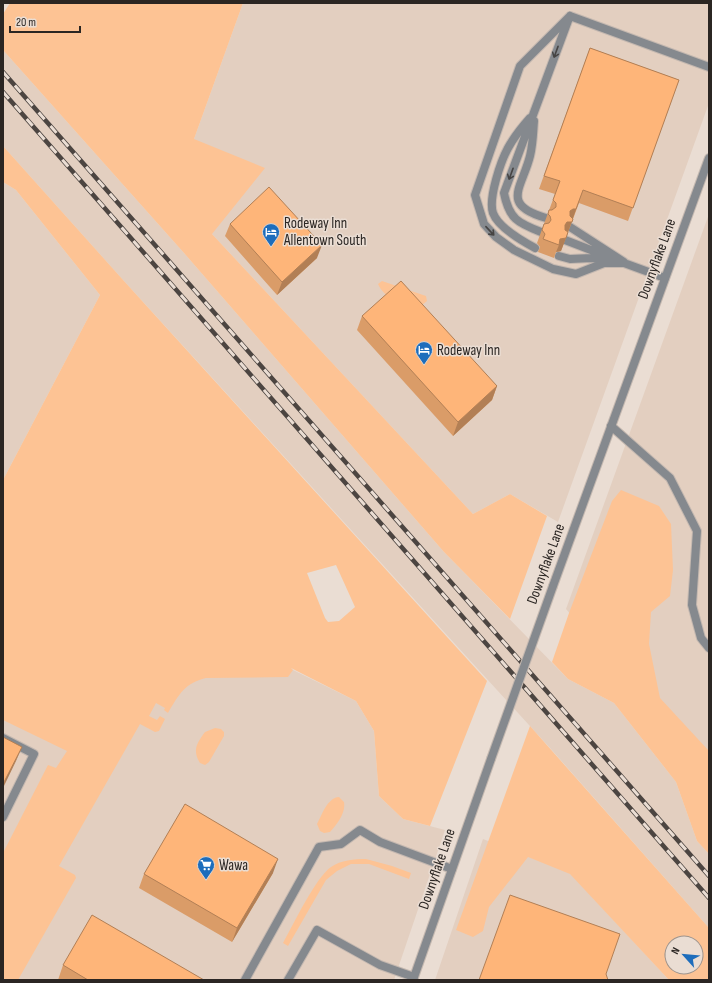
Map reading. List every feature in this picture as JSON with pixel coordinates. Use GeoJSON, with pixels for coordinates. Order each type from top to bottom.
{"type":"FeatureCollection","features":[{"type":"Feature","properties":{"kind":"street"},"geometry":{"type":"LineString","coordinates":[[570,16],[709,67]]}},
{"type":"Feature","properties":{"kind":"street"},"geometry":{"type":"LineString","coordinates":[[541,232],[526,226],[515,219],[506,206],[504,194],[570,16]]}},
{"type":"Feature","properties":{"kind":"street"},"geometry":{"type":"LineString","coordinates":[[570,16],[520,66],[475,195],[484,224],[496,237],[514,250],[534,260],[554,269],[576,274],[604,264],[624,263]]}},
{"type":"Feature","properties":{"kind":"street"},"geometry":{"type":"LineString","coordinates":[[535,113],[533,143],[530,157],[518,190],[518,202],[525,210],[546,218]]}},
{"type":"Feature","properties":{"kind":"street"},"geometry":{"type":"LineString","coordinates":[[535,113],[518,133],[508,148],[494,187],[492,200],[493,213],[501,224],[522,241],[535,248]]}},
{"type":"Feature","properties":{"kind":"street","name":"Downyflake Lane"},"geometry":{"type":"LineString","coordinates":[[414,978],[553,586],[709,158]]}},
{"type":"Feature","properties":{"kind":"street"},"geometry":{"type":"LineString","coordinates":[[570,227],[624,263]]}},
{"type":"Feature","properties":{"kind":"street"},"geometry":{"type":"LineString","coordinates":[[565,240],[665,278]]}},
{"type":"Feature","properties":{"kind":"street"},"geometry":{"type":"LineString","coordinates":[[559,256],[570,259],[592,258],[624,263]]}},
{"type":"Feature","properties":{"kind":"street"},"geometry":{"type":"LineString","coordinates":[[611,426],[670,478],[697,531],[692,605],[701,638],[709,648]]}},
{"type":"Feature","properties":{"kind":"street"},"geometry":{"type":"LineString","coordinates":[[3,738],[34,754],[3,817]]}},
{"type":"Feature","properties":{"kind":"street"},"geometry":{"type":"LineString","coordinates":[[245,980],[319,847],[341,844],[360,830],[380,842],[452,869]]}},
{"type":"Feature","properties":{"kind":"street"},"geometry":{"type":"LineString","coordinates":[[288,980],[317,930],[380,965],[414,978]]}},
{"type":"Feature","properties":{"kind":"shaded area"},"geometry":{"type":"Polygon","coordinates":[[[10,3],[243,3],[194,139],[265,168],[212,234],[473,514],[510,494],[547,516],[510,619],[444,552],[184,253],[3,50],[3,14],[10,3]]]}},
{"type":"Feature","properties":{"kind":"shaded area"},"geometry":{"type":"Polygon","coordinates":[[[243,3],[709,3],[709,103],[558,522],[510,494],[473,514],[212,234],[194,139],[243,3]]]}},
{"type":"Feature","properties":{"kind":"shaded area"},"geometry":{"type":"Polygon","coordinates":[[[3,50],[184,253],[444,552],[568,679],[614,703],[676,782],[697,841],[709,854],[709,928],[550,748],[124,281],[3,146],[3,50]]]}},
{"type":"Feature","properties":{"kind":"shaded area"},"geometry":{"type":"Polygon","coordinates":[[[3,146],[487,681],[430,826],[403,819],[379,796],[374,731],[356,701],[291,668],[293,670],[288,677],[206,678],[199,680],[183,690],[168,713],[164,710],[165,708],[156,703],[149,716],[157,720],[160,716],[165,719],[159,731],[155,732],[140,724],[59,866],[75,875],[76,878],[18,980],[3,980],[3,853],[48,765],[56,768],[67,751],[3,720],[3,480],[100,295],[16,190],[3,182],[3,146]],[[336,565],[307,573],[328,622],[339,621],[355,607],[336,565]]]}},
{"type":"Feature","properties":{"kind":"shaded area"},"geometry":{"type":"Polygon","coordinates":[[[3,182],[16,190],[100,295],[3,480],[3,182]]]}},
{"type":"Feature","properties":{"kind":"shaded area"},"geometry":{"type":"Polygon","coordinates":[[[709,214],[709,773],[566,609],[709,214]]]}},
{"type":"Feature","properties":{"kind":"shaded area"},"geometry":{"type":"Polygon","coordinates":[[[382,281],[426,296],[427,301],[415,311],[384,293],[378,284],[382,281]]]}},
{"type":"Feature","properties":{"kind":"shaded area"},"geometry":{"type":"Polygon","coordinates":[[[621,490],[659,506],[671,524],[673,570],[670,596],[651,612],[649,644],[660,698],[709,751],[709,854],[697,841],[676,782],[614,703],[568,679],[552,662],[612,501],[621,490]]]}},
{"type":"Feature","properties":{"kind":"shaded area"},"geometry":{"type":"Polygon","coordinates":[[[168,596],[293,670],[356,701],[374,731],[379,796],[403,819],[445,830],[394,980],[3,980],[3,709],[168,596]]]}},
{"type":"Feature","properties":{"kind":"shaded area"},"geometry":{"type":"Polygon","coordinates":[[[530,726],[709,928],[709,980],[669,980],[664,975],[704,975],[704,935],[664,935],[664,975],[570,874],[528,857],[489,907],[483,931],[473,937],[456,930],[530,726]]]}},
{"type":"Feature","properties":{"kind":"shaded area"},"geometry":{"type":"Polygon","coordinates":[[[215,728],[221,729],[224,732],[224,736],[209,762],[205,765],[200,763],[196,754],[196,747],[205,732],[215,728]]]}},
{"type":"Feature","properties":{"kind":"shaded area"},"geometry":{"type":"Polygon","coordinates":[[[339,797],[344,802],[344,810],[338,822],[330,832],[324,833],[320,831],[317,824],[331,800],[339,797]]]}},
{"type":"Feature","properties":{"kind":"shaded area"},"geometry":{"type":"Polygon","coordinates":[[[483,839],[570,873],[669,980],[435,980],[483,839]]]}},
{"type":"Feature","properties":{"kind":"shaded area"},"geometry":{"type":"Polygon","coordinates":[[[366,859],[411,873],[409,879],[369,864],[351,864],[337,871],[326,880],[288,946],[283,943],[305,902],[325,872],[343,861],[366,859]]]}},
{"type":"Feature","properties":{"kind":"building"},"geometry":{"type":"Polygon","coordinates":[[[590,48],[679,80],[633,208],[583,190],[576,209],[570,211],[570,216],[573,219],[572,222],[567,222],[565,225],[565,230],[568,232],[566,238],[560,239],[559,245],[543,239],[545,234],[542,230],[544,224],[549,223],[551,220],[548,214],[549,210],[556,207],[556,203],[553,200],[560,181],[544,176],[590,48]]]}},
{"type":"Feature","properties":{"kind":"building","name":"Rodeway Inn Allentown South"},"geometry":{"type":"Polygon","coordinates":[[[269,187],[322,245],[282,282],[230,224],[269,187]]]}},
{"type":"Feature","properties":{"kind":"building","name":"Rodeway Inn"},"geometry":{"type":"Polygon","coordinates":[[[401,281],[497,386],[458,422],[362,316],[401,281]]]}},
{"type":"Feature","properties":{"kind":"building"},"geometry":{"type":"Polygon","coordinates":[[[3,737],[22,747],[3,784],[3,737]]]}},
{"type":"Feature","properties":{"kind":"building","name":"Wawa"},"geometry":{"type":"Polygon","coordinates":[[[185,804],[278,859],[237,928],[144,874],[185,804]]]}},
{"type":"Feature","properties":{"kind":"building"},"geometry":{"type":"Polygon","coordinates":[[[510,895],[620,934],[606,974],[608,980],[479,980],[510,895]]]}},
{"type":"Feature","properties":{"kind":"building"},"geometry":{"type":"Polygon","coordinates":[[[92,915],[204,980],[88,980],[63,965],[92,915]]]}},
{"type":"Feature","properties":{"kind":"railway"},"geometry":{"type":"LineString","coordinates":[[3,72],[709,876]]}},
{"type":"Feature","properties":{"kind":"railway"},"geometry":{"type":"LineString","coordinates":[[3,92],[709,898]]}},
{"type":"Feature","properties":{"kind":"place","name":"Rodeway Inn Allentown South"},"geometry":{"type":"Point","coordinates":[271,247]}},
{"type":"Feature","properties":{"kind":"place","name":"Rodeway Inn"},"geometry":{"type":"Point","coordinates":[424,365]}},
{"type":"Feature","properties":{"kind":"place","name":"Wawa"},"geometry":{"type":"Point","coordinates":[206,880]}}]}
